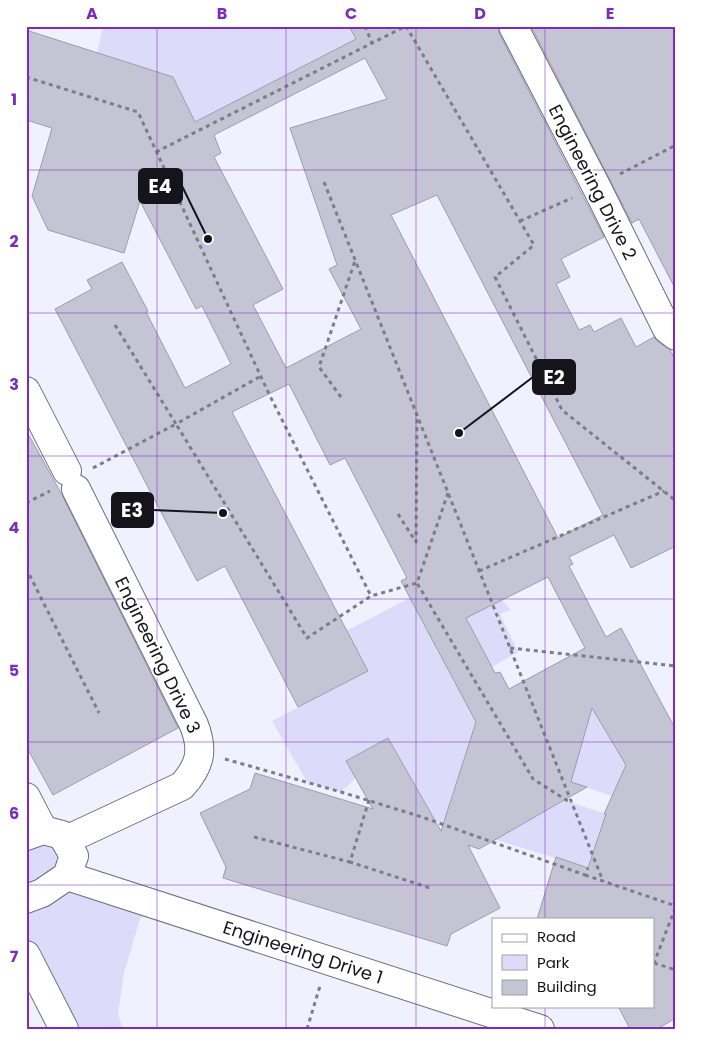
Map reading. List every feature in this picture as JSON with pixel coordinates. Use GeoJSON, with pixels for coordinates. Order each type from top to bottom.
{"type":"FeatureCollection","features":[{"type":"Feature","properties":{"kind":"lane","name":"Engineering Drive 2"},"geometry":{"type":"LineString","coordinates":[[513,26],[667,329],[676,336]]}},
{"type":"Feature","properties":{"kind":"lane","name":"Engineering Drive 3"},"geometry":{"type":"LineString","coordinates":[[26,391],[194,725],[199,738],[200,752],[198,765],[191,777],[182,786],[45,835]]}},
{"type":"Feature","properties":{"kind":"lane"},"geometry":{"type":"LineString","coordinates":[[26,798],[45,835],[74,856],[67,876],[42,893],[26,900]]}},
{"type":"Feature","properties":{"kind":"lane","name":"Engineering Drive 1"},"geometry":{"type":"LineString","coordinates":[[67,876],[540,1029]]}},
{"type":"Feature","properties":{"kind":"lane"},"geometry":{"type":"LineString","coordinates":[[26,955],[64,1029]]}},
{"type":"Feature","properties":{"kind":"path"},"geometry":{"type":"LineString","coordinates":[[365,26],[372,43]]}},
{"type":"Feature","properties":{"kind":"path"},"geometry":{"type":"LineString","coordinates":[[156,152],[406,26],[534,246],[495,277],[562,410],[676,500]]}},
{"type":"Feature","properties":{"kind":"path"},"geometry":{"type":"LineString","coordinates":[[26,77],[138,112],[261,376],[371,596]]}},
{"type":"Feature","properties":{"kind":"path"},"geometry":{"type":"LineString","coordinates":[[520,221],[596,186],[676,144]]}},
{"type":"Feature","properties":{"kind":"path"},"geometry":{"type":"LineString","coordinates":[[324,182],[603,881]]}},
{"type":"Feature","properties":{"kind":"path"},"geometry":{"type":"LineString","coordinates":[[341,397],[319,367],[355,260]]}},
{"type":"Feature","properties":{"kind":"path"},"geometry":{"type":"LineString","coordinates":[[115,325],[307,638],[371,596],[417,584]]}},
{"type":"Feature","properties":{"kind":"path"},"geometry":{"type":"LineString","coordinates":[[26,503],[176,424],[261,376]]}},
{"type":"Feature","properties":{"kind":"path"},"geometry":{"type":"LineString","coordinates":[[398,514],[416,542],[417,415]]}},
{"type":"Feature","properties":{"kind":"path"},"geometry":{"type":"LineString","coordinates":[[479,571],[664,492]]}},
{"type":"Feature","properties":{"kind":"path"},"geometry":{"type":"LineString","coordinates":[[448,493],[417,584],[533,779],[571,804]]}},
{"type":"Feature","properties":{"kind":"path"},"geometry":{"type":"LineString","coordinates":[[26,568],[99,713]]}},
{"type":"Feature","properties":{"kind":"path"},"geometry":{"type":"LineString","coordinates":[[510,648],[676,666]]}},
{"type":"Feature","properties":{"kind":"path"},"geometry":{"type":"LineString","coordinates":[[200,752],[422,817],[585,876],[676,906],[654,963],[676,970]]}},
{"type":"Feature","properties":{"kind":"path"},"geometry":{"type":"LineString","coordinates":[[350,862],[369,800]]}},
{"type":"Feature","properties":{"kind":"path"},"geometry":{"type":"LineString","coordinates":[[254,837],[350,862],[430,888]]}},
{"type":"Feature","properties":{"kind":"path"},"geometry":{"type":"LineString","coordinates":[[585,876],[588,868]]}},
{"type":"Feature","properties":{"kind":"path"},"geometry":{"type":"LineString","coordinates":[[308,1029],[320,986]]}},
{"type":"Feature","properties":{"kind":"green space"},"geometry":{"type":"Polygon","coordinates":[[[103,26],[352,26],[350,28],[356,39],[195,122],[173,77],[97,53],[103,26]]]}},
{"type":"Feature","properties":{"kind":"green space"},"geometry":{"type":"Polygon","coordinates":[[[481,561],[502,600],[511,610],[500,614],[518,652],[492,667],[446,579],[481,561]]]}},
{"type":"Feature","properties":{"kind":"green space"},"geometry":{"type":"Polygon","coordinates":[[[410,598],[476,722],[451,799],[524,823],[564,800],[606,814],[588,868],[389,807],[413,782],[388,738],[346,761],[356,778],[341,792],[307,782],[272,721],[367,671],[346,631],[410,598]]]}},
{"type":"Feature","properties":{"kind":"green space"},"geometry":{"type":"Polygon","coordinates":[[[593,662],[626,765],[612,796],[571,782],[586,728],[516,703],[593,662]]]}},
{"type":"Feature","properties":{"kind":"green space"},"geometry":{"type":"Polygon","coordinates":[[[62,835],[67,875],[157,904],[140,919],[124,973],[118,1014],[123,1029],[64,1029],[26,955],[26,836],[62,835]]]}},
{"type":"Feature","properties":{"kind":"building"},"geometry":{"type":"Polygon","coordinates":[[[349,26],[498,26],[499,33],[604,237],[561,259],[570,277],[556,284],[579,330],[590,325],[594,332],[621,318],[636,347],[654,337],[670,350],[676,361],[676,546],[631,568],[614,535],[569,557],[573,564],[569,566],[606,637],[621,628],[676,730],[676,1018],[657,1029],[630,1029],[619,1008],[654,1008],[654,918],[537,918],[556,857],[588,868],[606,814],[604,814],[626,765],[592,708],[571,782],[587,787],[479,849],[468,845],[500,908],[451,934],[447,946],[223,878],[226,867],[200,813],[250,789],[255,773],[373,809],[346,761],[388,738],[441,831],[476,722],[401,581],[407,578],[345,458],[330,465],[289,384],[232,412],[368,671],[298,707],[225,566],[197,581],[55,309],[92,289],[87,280],[122,262],[185,388],[231,364],[202,306],[196,309],[140,201],[124,253],[48,230],[32,196],[52,128],[26,120],[26,30],[173,77],[195,122],[356,39],[349,26]],[[365,58],[214,135],[221,153],[214,157],[283,289],[253,305],[286,368],[361,329],[329,269],[337,265],[290,128],[387,99],[365,58]],[[437,195],[391,215],[558,538],[603,515],[437,195]],[[548,577],[466,618],[495,673],[500,672],[509,689],[585,648],[548,577]]]}},
{"type":"Feature","properties":{"kind":"building"},"geometry":{"type":"Polygon","coordinates":[[[531,26],[676,26],[676,290],[639,219],[632,223],[531,26]]]}},
{"type":"Feature","properties":{"kind":"building"},"geometry":{"type":"Polygon","coordinates":[[[26,430],[62,495],[178,728],[53,795],[26,746],[26,430]]]}},
{"type":"Feature","properties":{"kind":"place","name":"E4"},"geometry":{"type":"Point","coordinates":[208,239]}},
{"type":"Feature","properties":{"kind":"place","name":"E2"},"geometry":{"type":"Point","coordinates":[459,433]}},
{"type":"Feature","properties":{"kind":"place","name":"E3"},"geometry":{"type":"Point","coordinates":[223,513]}}]}
